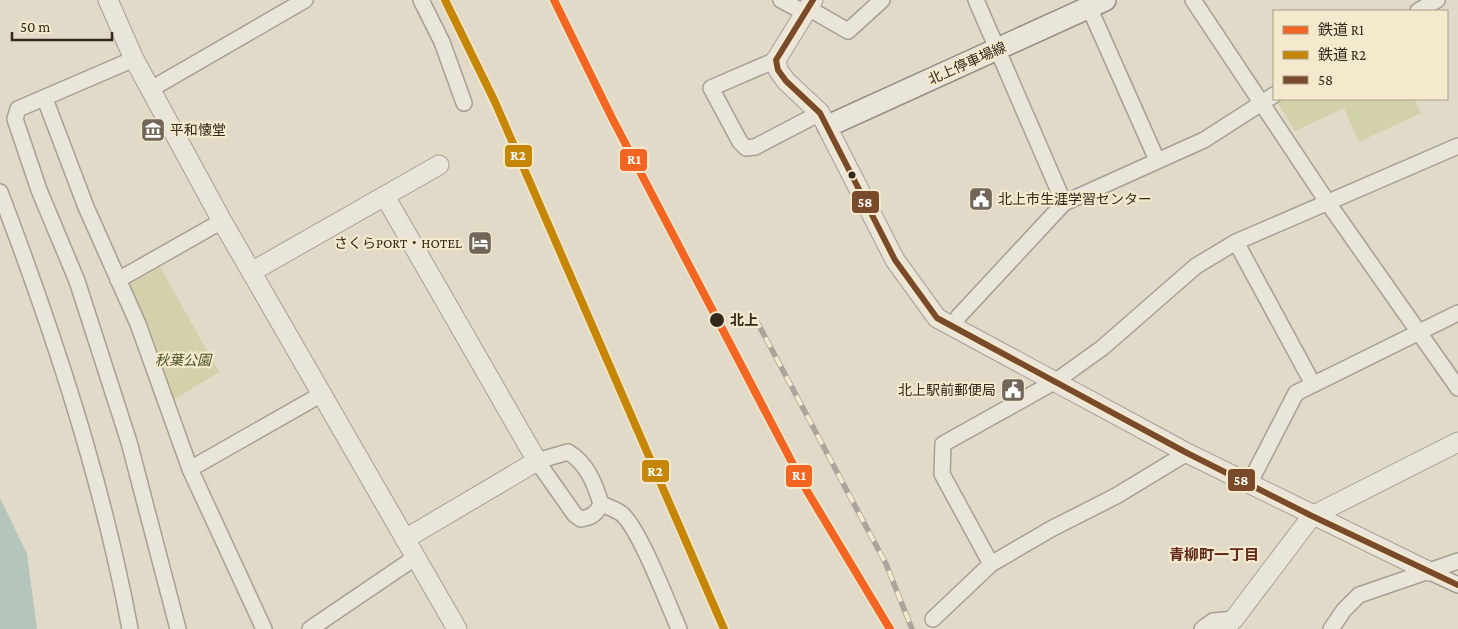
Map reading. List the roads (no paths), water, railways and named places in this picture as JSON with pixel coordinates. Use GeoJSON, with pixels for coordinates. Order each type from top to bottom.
{"type":"FeatureCollection","features":[{"type":"Feature","properties":{"kind":"main road","name":"北上停車場線"},"geometry":{"type":"LineString","coordinates":[[824,120],[997,49],[1097,4]]}},
{"type":"Feature","properties":{"kind":"street"},"geometry":{"type":"LineString","coordinates":[[108,0],[134,59],[222,221],[457,629]]}},
{"type":"Feature","properties":{"kind":"street"},"geometry":{"type":"LineString","coordinates":[[151,89],[305,0]]}},
{"type":"Feature","properties":{"kind":"street"},"geometry":{"type":"LineString","coordinates":[[421,0],[442,42],[464,103]]}},
{"type":"Feature","properties":{"kind":"street"},"geometry":{"type":"LineString","coordinates":[[782,0],[809,7],[848,32],[882,0]]}},
{"type":"Feature","properties":{"kind":"street"},"geometry":{"type":"LineString","coordinates":[[976,0],[1064,203]]}},
{"type":"Feature","properties":{"kind":"street"},"geometry":{"type":"LineString","coordinates":[[1193,0],[1268,99],[1328,203],[1458,388]]}},
{"type":"Feature","properties":{"kind":"street"},"geometry":{"type":"LineString","coordinates":[[1420,10],[1437,0]]}},
{"type":"Feature","properties":{"kind":"street"},"geometry":{"type":"LineString","coordinates":[[1097,4],[1157,160]]}},
{"type":"Feature","properties":{"kind":"street"},"geometry":{"type":"LineString","coordinates":[[809,7],[776,60],[711,88],[740,142],[746,148],[755,147],[824,120]]}},
{"type":"Feature","properties":{"kind":"street"},"geometry":{"type":"LineString","coordinates":[[134,59],[45,99],[18,109],[15,119],[38,190],[77,281],[129,442],[178,629]]}},
{"type":"Feature","properties":{"kind":"street"},"geometry":{"type":"LineString","coordinates":[[776,60],[778,70],[786,81],[824,120],[895,260],[937,318],[1186,453],[1312,516],[1458,585]]}},
{"type":"Feature","properties":{"kind":"street"},"geometry":{"type":"LineString","coordinates":[[45,99],[86,207],[138,324],[190,469],[264,629]]}},
{"type":"Feature","properties":{"kind":"street"},"geometry":{"type":"LineString","coordinates":[[953,327],[959,316],[1064,203],[1204,140],[1268,99]]}},
{"type":"Feature","properties":{"kind":"street"},"geometry":{"type":"LineString","coordinates":[[991,564],[942,474],[943,444],[1056,381],[1102,348],[1196,266],[1236,242],[1458,146]]}},
{"type":"Feature","properties":{"kind":"street"},"geometry":{"type":"LineString","coordinates":[[252,271],[386,198],[439,166]]}},
{"type":"Feature","properties":{"kind":"street"},"geometry":{"type":"LineString","coordinates":[[0,192],[82,430],[116,559],[130,629]]}},
{"type":"Feature","properties":{"kind":"street"},"geometry":{"type":"LineString","coordinates":[[386,198],[537,461],[575,515],[581,519],[597,512],[601,504],[596,489],[577,457],[568,452],[537,461],[404,538]]}},
{"type":"Feature","properties":{"kind":"street"},"geometry":{"type":"LineString","coordinates":[[118,280],[222,221]]}},
{"type":"Feature","properties":{"kind":"street"},"geometry":{"type":"LineString","coordinates":[[1236,242],[1312,384]]}},
{"type":"Feature","properties":{"kind":"street"},"geometry":{"type":"LineString","coordinates":[[1249,484],[1296,393],[1458,313]]}},
{"type":"Feature","properties":{"kind":"street"},"geometry":{"type":"LineString","coordinates":[[190,469],[322,394]]}},
{"type":"Feature","properties":{"kind":"street"},"geometry":{"type":"LineString","coordinates":[[1202,629],[1213,621],[1228,626],[1247,598],[1312,516],[1458,442]]}},
{"type":"Feature","properties":{"kind":"street"},"geometry":{"type":"LineString","coordinates":[[934,619],[991,564],[1051,529],[1116,496],[1186,453]]}},
{"type":"Feature","properties":{"kind":"street"},"geometry":{"type":"LineString","coordinates":[[601,504],[612,508],[624,516],[644,549],[679,629]]}},
{"type":"Feature","properties":{"kind":"street"},"geometry":{"type":"LineString","coordinates":[[310,629],[416,557]]}},
{"type":"Feature","properties":{"kind":"street"},"geometry":{"type":"LineString","coordinates":[[1331,629],[1344,610],[1359,595],[1458,561]]}},
{"type":"Feature","properties":{"kind":"railway"},"geometry":{"type":"LineString","coordinates":[[755,318],[886,564],[912,629]]}},
{"type":"Feature","properties":{"kind":"rail line","name":"R2"},"geometry":{"type":"LineString","coordinates":[[445,0],[495,102],[724,629]]}},
{"type":"Feature","properties":{"kind":"rail line","name":"R1"},"geometry":{"type":"LineString","coordinates":[[554,0],[612,118],[807,491],[890,629]]}},
{"type":"Feature","properties":{"kind":"place","name":"平和懐堂"},"geometry":{"type":"Point","coordinates":[153,130]}},
{"type":"Feature","properties":{"kind":"place","name":"北上市生涯学習センター"},"geometry":{"type":"Point","coordinates":[981,199]}},
{"type":"Feature","properties":{"kind":"place","name":"さくらPORT・HOTEL"},"geometry":{"type":"Point","coordinates":[480,243]}},
{"type":"Feature","properties":{"kind":"place","name":"北上"},"geometry":{"type":"Point","coordinates":[717,320]}},
{"type":"Feature","properties":{"kind":"place","name":"北上駅前郵便局"},"geometry":{"type":"Point","coordinates":[1013,390]}},
{"type":"Feature","properties":{"kind":"district","name":"青柳町一丁目"},"geometry":{"type":"Point","coordinates":[1214,555]}},
{"type":"Feature","properties":{"kind":"park label","name":"秋葉公園"},"geometry":{"type":"Point","coordinates":[183,360]}}]}
